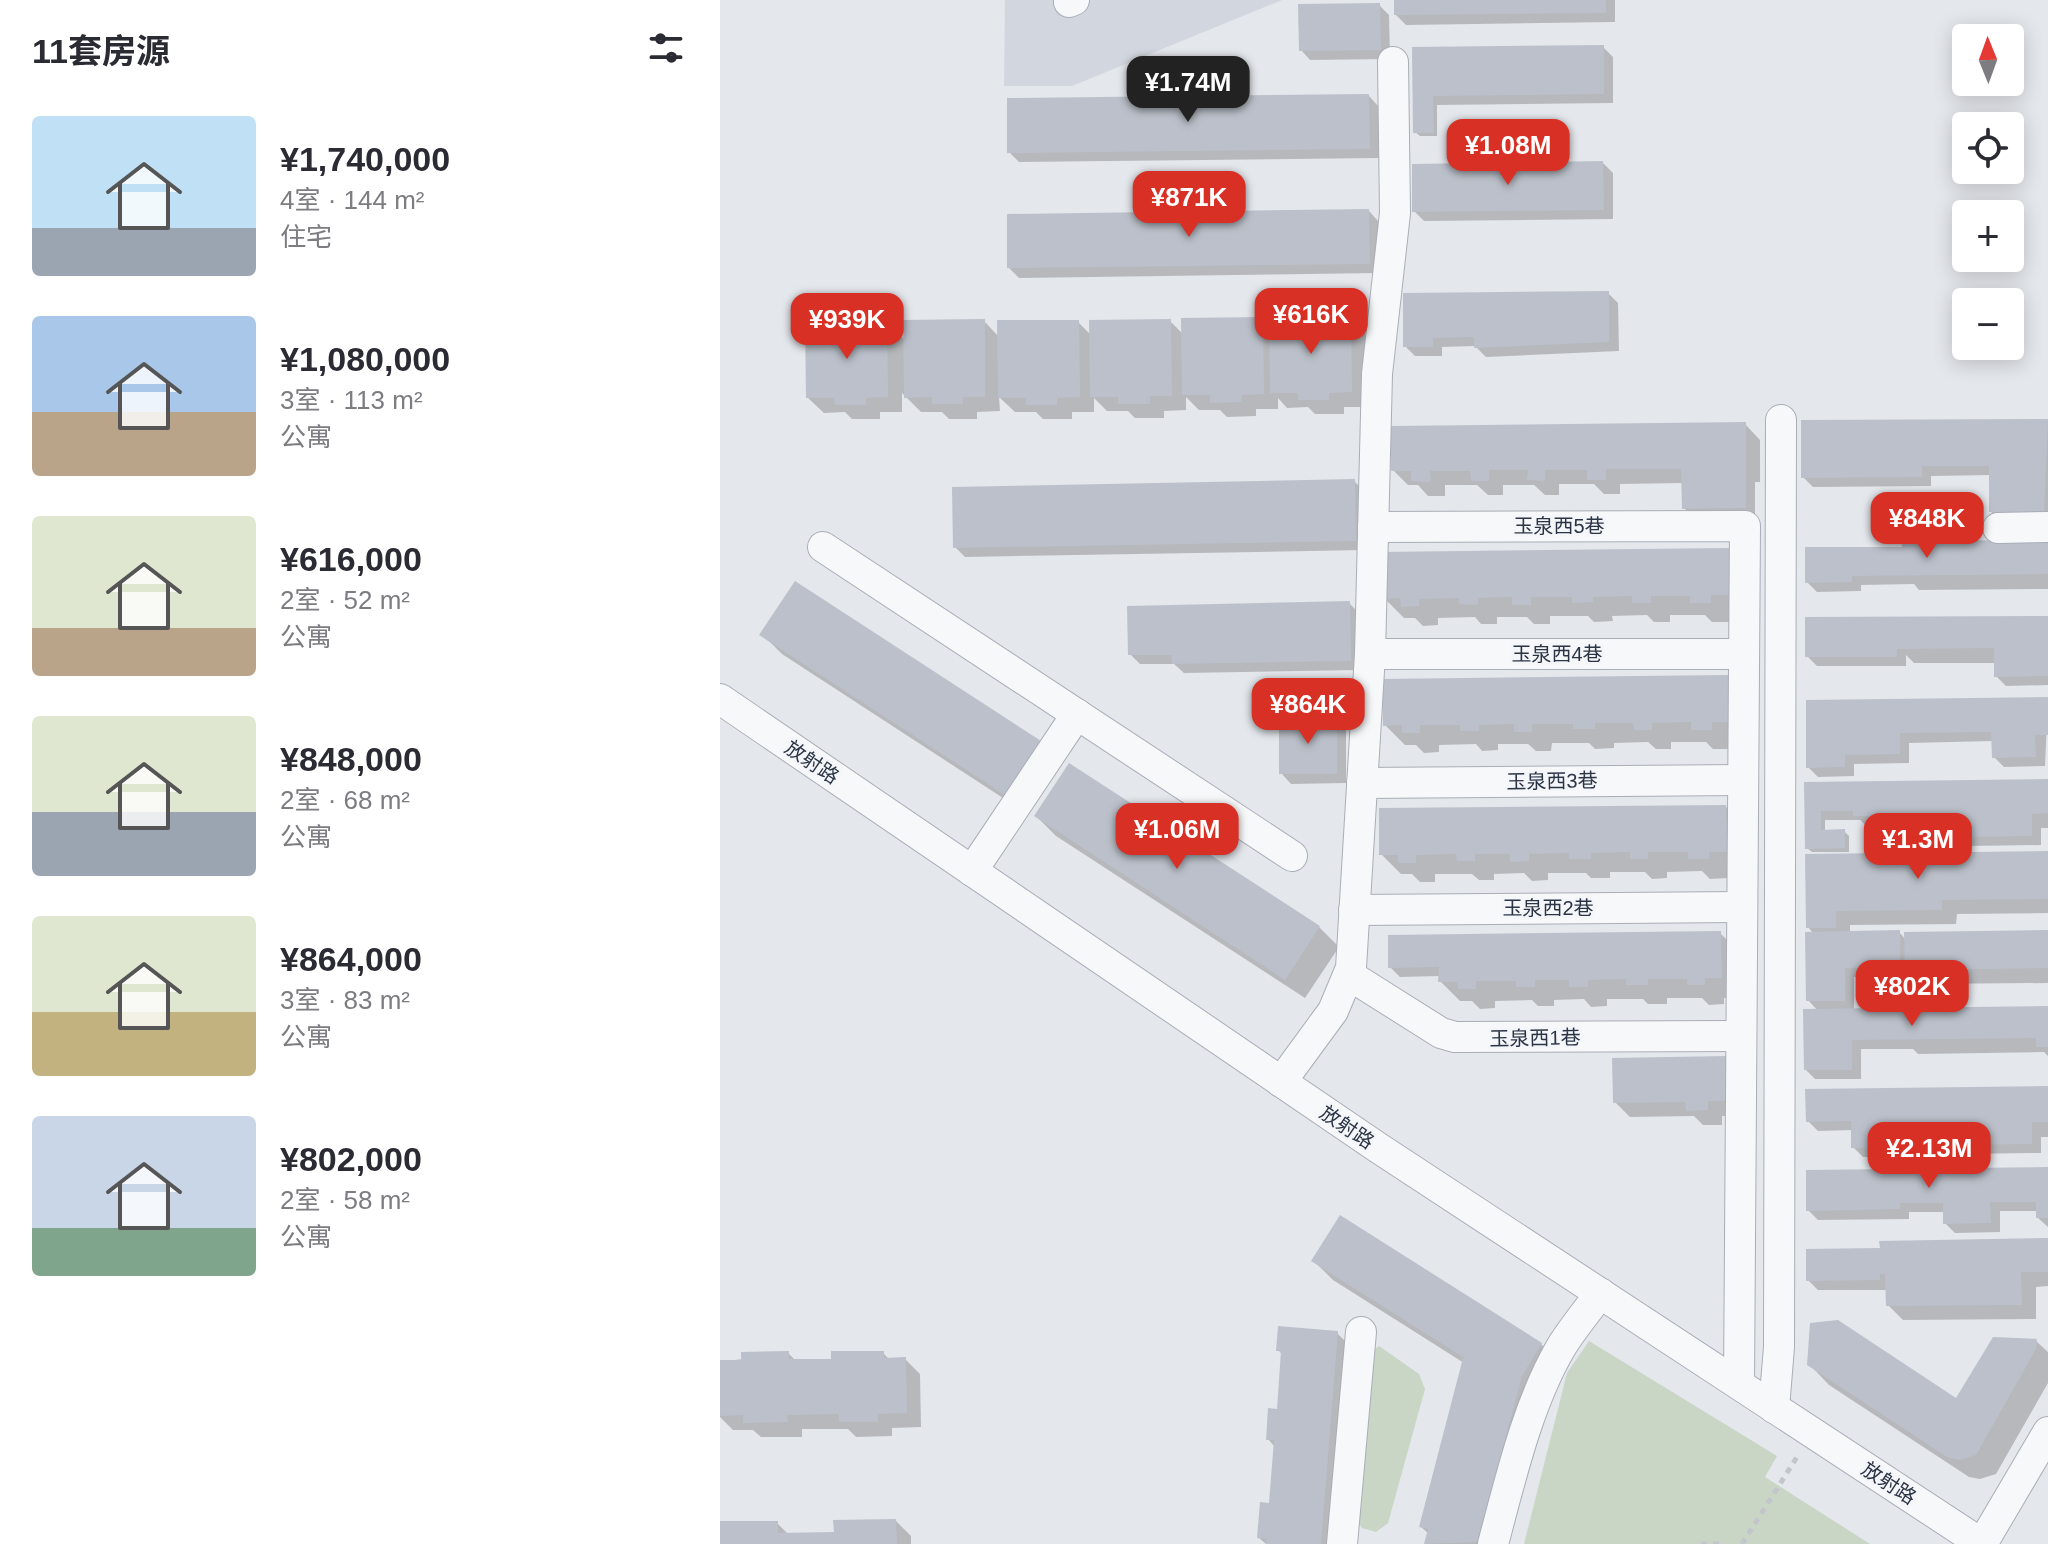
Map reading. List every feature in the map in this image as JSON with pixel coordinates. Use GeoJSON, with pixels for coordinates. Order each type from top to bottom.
{"type":"FeatureCollection","features":[{"type":"Feature","properties":{"kind":"street"},"geometry":{"type":"LineString","coordinates":[[1281,1082],[1333,1011],[1349,975],[1370,654],[1377,374],[1395,213],[1393,62]]}},
{"type":"Feature","properties":{"kind":"street"},"geometry":{"type":"LineString","coordinates":[[1774,1408],[1780,1331],[1781,420]]}},
{"type":"Feature","properties":{"kind":"street","name":"玉泉西5巷"},"geometry":{"type":"LineString","coordinates":[[1373,527],[1745,526],[1744,654]]}},
{"type":"Feature","properties":{"kind":"street"},"geometry":{"type":"LineString","coordinates":[[1998,528],[2048,527]]}},
{"type":"Feature","properties":{"kind":"street"},"geometry":{"type":"LineString","coordinates":[[823,547],[1292,856]]}},
{"type":"Feature","properties":{"kind":"street","name":"玉泉西4巷"},"geometry":{"type":"LineString","coordinates":[[1370,654],[1744,654]]}},
{"type":"Feature","properties":{"kind":"street"},"geometry":{"type":"LineString","coordinates":[[1739,1384],[1744,654]]}},
{"type":"Feature","properties":{"kind":"street","name":"放射路"},"geometry":{"type":"LineString","coordinates":[[720,699],[1281,1082],[1982,1544]]}},
{"type":"Feature","properties":{"kind":"street"},"geometry":{"type":"LineString","coordinates":[[972,871],[1077,714]]}},
{"type":"Feature","properties":{"kind":"street","name":"玉泉西3巷"},"geometry":{"type":"LineString","coordinates":[[1362,783],[1742,780]]}},
{"type":"Feature","properties":{"kind":"street","name":"玉泉西2巷"},"geometry":{"type":"LineString","coordinates":[[1354,910],[1741,907]]}},
{"type":"Feature","properties":{"kind":"street","name":"玉泉西1巷"},"geometry":{"type":"LineString","coordinates":[[1349,975],[1441,1033],[1455,1037],[1739,1036]]}},
{"type":"Feature","properties":{"kind":"street"},"geometry":{"type":"LineString","coordinates":[[1493,1544],[1512,1472],[1548,1375],[1560,1349],[1600,1293]]}},
{"type":"Feature","properties":{"kind":"street"},"geometry":{"type":"LineString","coordinates":[[1342,1544],[1361,1332]]}},
{"type":"Feature","properties":{"kind":"street"},"geometry":{"type":"LineString","coordinates":[[1982,1544],[2048,1432]]}},
{"type":"Feature","properties":{"kind":"path"},"geometry":{"type":"LineString","coordinates":[[1742,1544],[1812,1433]]}},
{"type":"Feature","properties":{"kind":"path"},"geometry":{"type":"LineString","coordinates":[[1701,1544],[1721,1544]]}},
{"type":"Feature","properties":{"kind":"shaded area"},"geometry":{"type":"Polygon","coordinates":[[[1005,0],[1282,0],[1072,86],[1004,86],[1005,0]]]}},
{"type":"Feature","properties":{"kind":"green space"},"geometry":{"type":"Polygon","coordinates":[[[1589,1341],[1777,1456],[1765,1477],[1870,1544],[1524,1544],[1567,1373],[1589,1341]]]}},
{"type":"Feature","properties":{"kind":"green space"},"geometry":{"type":"Polygon","coordinates":[[[1379,1346],[1419,1374],[1425,1389],[1388,1523],[1376,1532],[1362,1528],[1359,1523],[1371,1352],[1379,1346]]]}},
{"type":"Feature","properties":{"kind":"building"},"geometry":{"type":"Polygon","coordinates":[[[1394,0],[1606,0],[1606,13],[1394,15],[1394,0]]]}},
{"type":"Feature","properties":{"kind":"building"},"geometry":{"type":"Polygon","coordinates":[[[1380,3],[1381,50],[1299,51],[1298,4],[1380,3]]]}},
{"type":"Feature","properties":{"kind":"building"},"geometry":{"type":"Polygon","coordinates":[[[1604,45],[1604,94],[1433,96],[1434,133],[1413,133],[1412,47],[1604,45]]]}},
{"type":"Feature","properties":{"kind":"building"},"geometry":{"type":"Polygon","coordinates":[[[1369,94],[1370,149],[1007,153],[1007,98],[1369,94]]]}},
{"type":"Feature","properties":{"kind":"building"},"geometry":{"type":"Polygon","coordinates":[[[1603,161],[1604,210],[1412,212],[1412,164],[1603,161]]]}},
{"type":"Feature","properties":{"kind":"building"},"geometry":{"type":"Polygon","coordinates":[[[1369,209],[1370,264],[1007,268],[1007,214],[1369,209]]]}},
{"type":"Feature","properties":{"kind":"building"},"geometry":{"type":"Polygon","coordinates":[[[1609,291],[1609,342],[1474,348],[1474,337],[1433,338],[1433,347],[1403,347],[1403,293],[1609,291]]]}},
{"type":"Feature","properties":{"kind":"building"},"geometry":{"type":"Polygon","coordinates":[[[1351,315],[1352,392],[1329,393],[1329,400],[1298,400],[1298,393],[1270,393],[1269,316],[1351,315]]]}},
{"type":"Feature","properties":{"kind":"building"},"geometry":{"type":"Polygon","coordinates":[[[1263,317],[1264,394],[1242,395],[1241,402],[1210,403],[1210,395],[1182,395],[1181,318],[1263,317]]]}},
{"type":"Feature","properties":{"kind":"building"},"geometry":{"type":"Polygon","coordinates":[[[985,319],[985,397],[963,397],[963,404],[932,404],[932,397],[904,398],[903,320],[985,319]]]}},
{"type":"Feature","properties":{"kind":"building"},"geometry":{"type":"Polygon","coordinates":[[[1171,319],[1172,396],[1150,396],[1150,404],[1118,404],[1118,397],[1090,397],[1089,320],[1171,319]]]}},
{"type":"Feature","properties":{"kind":"building"},"geometry":{"type":"Polygon","coordinates":[[[887,320],[888,397],[866,398],[866,405],[835,405],[834,398],[806,398],[805,321],[887,320]]]}},
{"type":"Feature","properties":{"kind":"building"},"geometry":{"type":"Polygon","coordinates":[[[997,320],[1079,320],[1080,397],[1057,398],[1057,405],[1026,405],[1026,398],[998,398],[997,320]]]}},
{"type":"Feature","properties":{"kind":"building"},"geometry":{"type":"Polygon","coordinates":[[[2048,419],[2044,512],[1989,512],[1989,466],[1922,466],[1922,477],[1801,478],[1801,420],[2048,419]]]}},
{"type":"Feature","properties":{"kind":"building"},"geometry":{"type":"Polygon","coordinates":[[[1746,422],[1746,508],[1682,509],[1681,469],[1606,469],[1606,480],[1587,480],[1587,470],[1545,470],[1545,481],[1527,480],[1528,470],[1489,470],[1489,481],[1471,481],[1470,471],[1430,471],[1431,482],[1411,481],[1411,471],[1391,471],[1391,426],[1746,422]]]}},
{"type":"Feature","properties":{"kind":"building"},"geometry":{"type":"Polygon","coordinates":[[[1355,479],[1356,541],[953,548],[952,487],[1355,479]]]}},
{"type":"Feature","properties":{"kind":"building"},"geometry":{"type":"Polygon","coordinates":[[[2048,540],[2048,574],[1852,576],[1852,582],[1805,583],[1805,547],[1902,547],[1901,541],[2048,540]]]}},
{"type":"Feature","properties":{"kind":"building"},"geometry":{"type":"Polygon","coordinates":[[[1729,548],[1729,595],[1711,595],[1711,603],[1690,603],[1690,596],[1651,596],[1651,603],[1632,603],[1632,596],[1593,597],[1593,602],[1572,603],[1572,597],[1531,597],[1531,605],[1512,605],[1512,597],[1478,598],[1478,605],[1459,604],[1459,598],[1419,599],[1419,606],[1401,607],[1400,598],[1382,599],[1381,552],[1729,548]]]}},
{"type":"Feature","properties":{"kind":"building"},"geometry":{"type":"Polygon","coordinates":[[[795,581],[1041,741],[1005,795],[759,635],[795,581]]]}},
{"type":"Feature","properties":{"kind":"building"},"geometry":{"type":"Polygon","coordinates":[[[1350,601],[1351,661],[1172,664],[1171,655],[1128,655],[1127,606],[1350,601]]]}},
{"type":"Feature","properties":{"kind":"building"},"geometry":{"type":"Polygon","coordinates":[[[2048,616],[2048,676],[1994,677],[1994,648],[1897,649],[1897,657],[1805,657],[1805,617],[2048,616]]]}},
{"type":"Feature","properties":{"kind":"building"},"geometry":{"type":"Polygon","coordinates":[[[1730,675],[1731,722],[1712,722],[1712,730],[1691,730],[1691,722],[1652,723],[1652,730],[1634,730],[1633,723],[1595,723],[1595,729],[1573,729],[1573,724],[1532,724],[1532,732],[1514,732],[1514,724],[1479,725],[1479,731],[1460,731],[1460,725],[1420,725],[1420,733],[1402,733],[1402,725],[1383,726],[1382,679],[1730,675]]]}},
{"type":"Feature","properties":{"kind":"building"},"geometry":{"type":"Polygon","coordinates":[[[2048,697],[2048,735],[2035,735],[2036,757],[1992,758],[1991,732],[1900,733],[1900,754],[1845,755],[1845,767],[1806,768],[1806,700],[2048,697]]]}},
{"type":"Feature","properties":{"kind":"building"},"geometry":{"type":"Polygon","coordinates":[[[1337,717],[1337,774],[1279,774],[1279,718],[1337,717]]]}},
{"type":"Feature","properties":{"kind":"building"},"geometry":{"type":"Polygon","coordinates":[[[1069,763],[1320,926],[1285,980],[1034,816],[1069,763]]]}},
{"type":"Feature","properties":{"kind":"building"},"geometry":{"type":"Polygon","coordinates":[[[2048,779],[2048,813],[2032,814],[2032,836],[1888,838],[1888,816],[1853,816],[1853,811],[1821,811],[1821,830],[1845,829],[1845,848],[1805,849],[1804,782],[2048,779]]]}},
{"type":"Feature","properties":{"kind":"building"},"geometry":{"type":"Polygon","coordinates":[[[1726,805],[1727,852],[1709,852],[1709,859],[1688,859],[1688,852],[1648,852],[1648,859],[1630,859],[1630,852],[1591,853],[1591,859],[1569,859],[1569,853],[1529,854],[1529,861],[1510,862],[1510,854],[1475,854],[1475,861],[1457,861],[1456,854],[1416,855],[1416,863],[1398,863],[1398,855],[1379,855],[1379,808],[1726,805]]]}},
{"type":"Feature","properties":{"kind":"building"},"geometry":{"type":"Polygon","coordinates":[[[2048,851],[2048,899],[1942,900],[1942,910],[1836,911],[1836,928],[1806,928],[1805,854],[2048,851]]]}},
{"type":"Feature","properties":{"kind":"building"},"geometry":{"type":"Polygon","coordinates":[[[1900,930],[1900,967],[1845,968],[1845,1001],[1806,1001],[1805,932],[1900,930]]]}},
{"type":"Feature","properties":{"kind":"building"},"geometry":{"type":"Polygon","coordinates":[[[2048,930],[2048,968],[1905,970],[1904,932],[2048,930]]]}},
{"type":"Feature","properties":{"kind":"building"},"geometry":{"type":"Polygon","coordinates":[[[1721,931],[1722,978],[1705,978],[1705,985],[1687,985],[1687,979],[1648,979],[1648,985],[1626,985],[1626,979],[1588,980],[1588,987],[1569,987],[1569,980],[1535,980],[1535,987],[1516,987],[1516,981],[1476,981],[1476,989],[1458,989],[1457,982],[1438,982],[1439,967],[1388,968],[1388,935],[1721,931]]]}},
{"type":"Feature","properties":{"kind":"building"},"geometry":{"type":"Polygon","coordinates":[[[2048,1006],[2048,1047],[2036,1047],[2036,1038],[1852,1040],[1852,1070],[1804,1070],[1803,1009],[2048,1006]]]}},
{"type":"Feature","properties":{"kind":"building"},"geometry":{"type":"Polygon","coordinates":[[[1728,1056],[1729,1101],[1708,1101],[1708,1110],[1686,1111],[1685,1102],[1613,1103],[1612,1058],[1728,1056]]]}},
{"type":"Feature","properties":{"kind":"building"},"geometry":{"type":"Polygon","coordinates":[[[2048,1086],[2048,1122],[2032,1122],[2032,1144],[1947,1145],[1947,1123],[1897,1124],[1898,1147],[1851,1148],[1851,1121],[1806,1122],[1805,1089],[2048,1086]]]}},
{"type":"Feature","properties":{"kind":"building"},"geometry":{"type":"Polygon","coordinates":[[[2048,1167],[2048,1218],[2036,1218],[2036,1202],[1990,1202],[1991,1223],[1943,1224],[1943,1203],[1900,1203],[1900,1209],[1806,1211],[1806,1170],[2048,1167]]]}},
{"type":"Feature","properties":{"kind":"building"},"geometry":{"type":"Polygon","coordinates":[[[1340,1215],[1542,1343],[1522,1376],[1478,1542],[1424,1544],[1428,1529],[1419,1527],[1463,1358],[1466,1359],[1311,1261],[1340,1215]]]}},
{"type":"Feature","properties":{"kind":"building"},"geometry":{"type":"Polygon","coordinates":[[[2048,1238],[2048,1272],[2021,1272],[2022,1305],[1886,1306],[1885,1274],[1880,1274],[1880,1280],[1806,1281],[1806,1249],[1880,1248],[1879,1241],[2048,1238]]]}},
{"type":"Feature","properties":{"kind":"building"},"geometry":{"type":"Polygon","coordinates":[[[1838,1320],[1956,1398],[1993,1337],[2037,1339],[2036,1349],[1976,1455],[1959,1460],[1947,1457],[1807,1365],[1810,1323],[1838,1320]]]}},
{"type":"Feature","properties":{"kind":"building"},"geometry":{"type":"Polygon","coordinates":[[[1278,1326],[1338,1331],[1321,1544],[1266,1544],[1266,1539],[1257,1538],[1260,1502],[1269,1503],[1274,1440],[1266,1440],[1268,1408],[1277,1409],[1281,1351],[1276,1351],[1278,1326]]]}},
{"type":"Feature","properties":{"kind":"building"},"geometry":{"type":"Polygon","coordinates":[[[789,1351],[789,1359],[831,1359],[831,1351],[884,1351],[884,1358],[906,1357],[907,1413],[878,1414],[878,1422],[839,1422],[839,1414],[787,1415],[788,1422],[743,1423],[743,1415],[720,1416],[720,1360],[741,1360],[741,1352],[789,1351]]]}},
{"type":"Feature","properties":{"kind":"building"},"geometry":{"type":"Polygon","coordinates":[[[896,1519],[897,1544],[720,1544],[720,1521],[778,1521],[778,1533],[834,1532],[833,1520],[896,1519]]]}}]}
